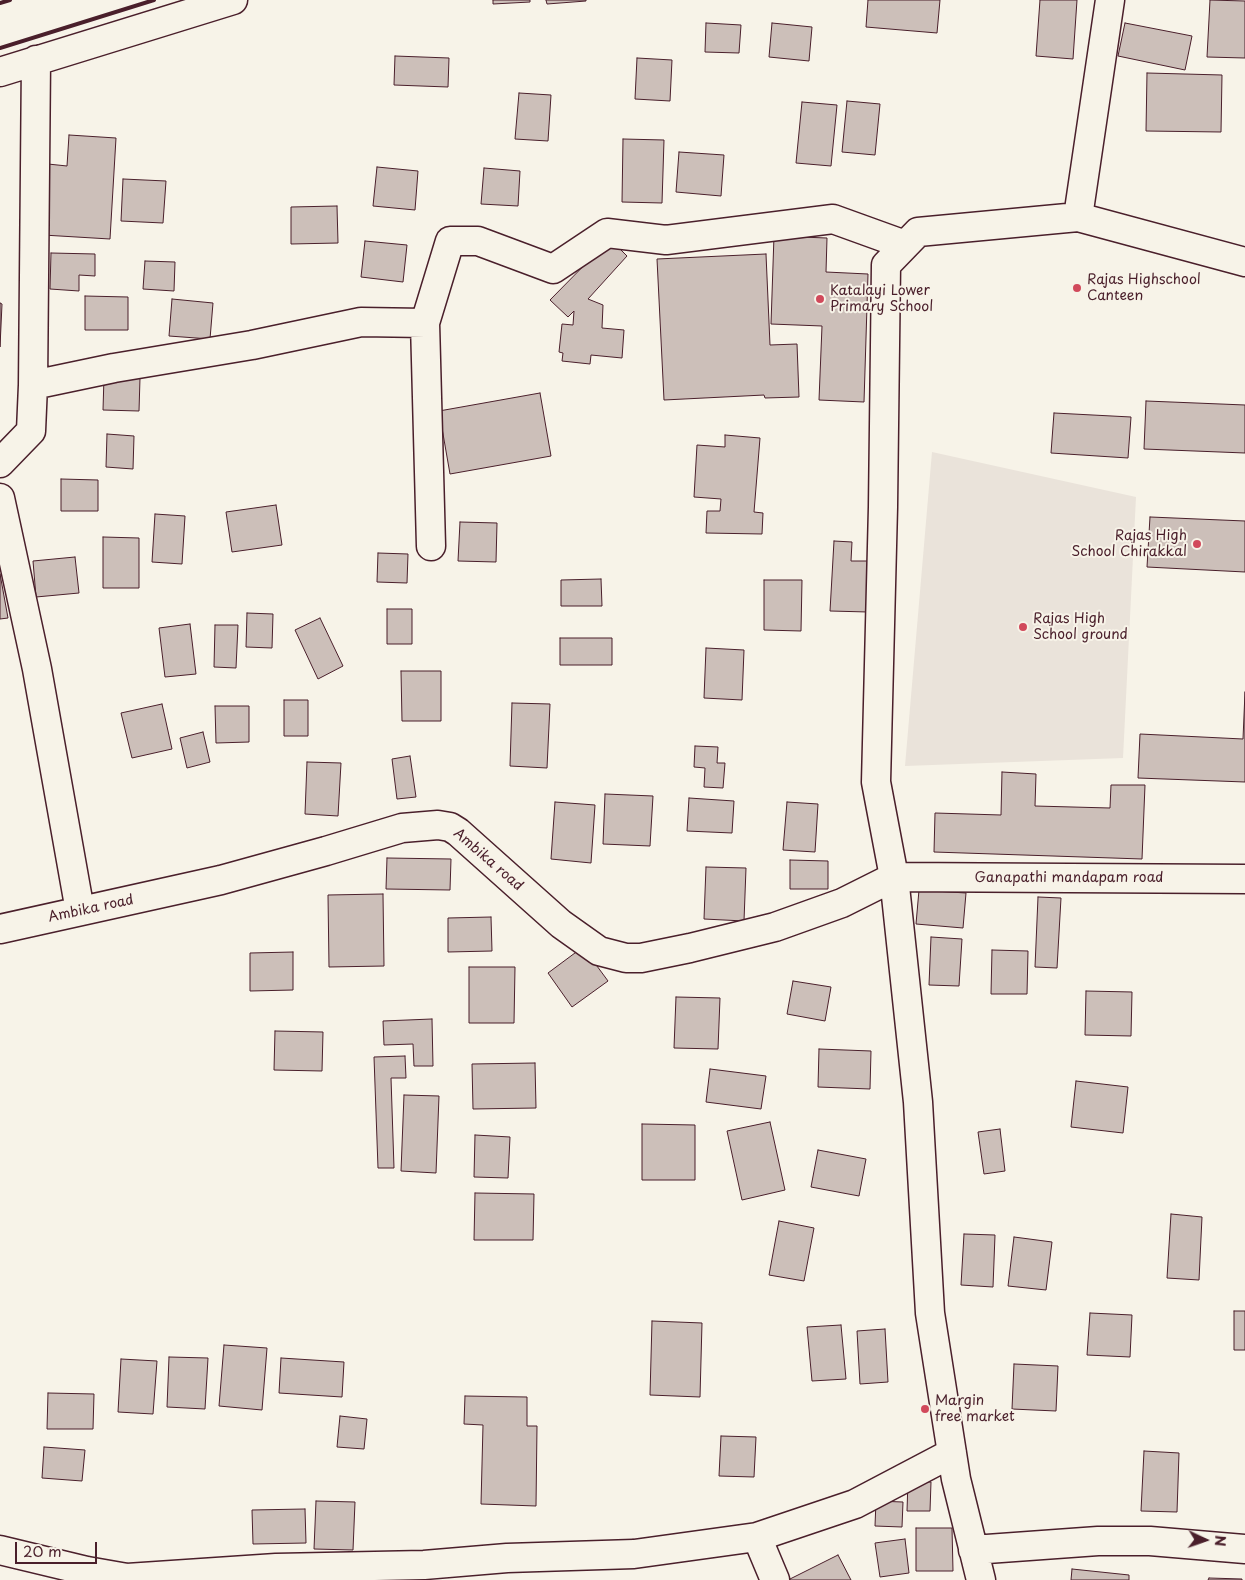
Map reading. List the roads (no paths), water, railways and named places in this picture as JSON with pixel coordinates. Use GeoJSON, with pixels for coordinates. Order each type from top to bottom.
{"type":"FeatureCollection","features":[{"type":"Feature","properties":{"kind":"street"},"geometry":{"type":"LineString","coordinates":[[0,72],[233,0]]}},
{"type":"Feature","properties":{"kind":"street"},"geometry":{"type":"LineString","coordinates":[[1078,217],[1110,0]]}},
{"type":"Feature","properties":{"kind":"street"},"geometry":{"type":"LineString","coordinates":[[0,463],[31,431],[36,60]]}},
{"type":"Feature","properties":{"kind":"street"},"geometry":{"type":"LineString","coordinates":[[981,1580],[956,1479],[930,1312],[918,1102],[894,877],[876,782],[883,507],[886,265],[918,232],[1078,217],[1245,262]]}},
{"type":"Feature","properties":{"kind":"street"},"geometry":{"type":"LineString","coordinates":[[431,546],[425,323],[450,241],[478,241],[553,270],[607,233],[666,240],[833,219],[905,245]]}},
{"type":"Feature","properties":{"kind":"street"},"geometry":{"type":"LineString","coordinates":[[33,385],[114,368],[252,345],[361,322],[425,323]]}},
{"type":"Feature","properties":{"kind":"street"},"geometry":{"type":"LineString","coordinates":[[0,498],[37,669],[80,911]]}},
{"type":"Feature","properties":{"kind":"street","name":"Ambika road"},"geometry":{"type":"LineString","coordinates":[[0,929],[221,880],[402,828],[438,825],[450,827],[458,832],[561,924],[599,951],[626,958],[641,958],[682,950],[774,927],[842,903],[894,877]]}},
{"type":"Feature","properties":{"kind":"street","name":"Ganapathi mandapam road"},"geometry":{"type":"LineString","coordinates":[[894,877],[1245,879]]}},
{"type":"Feature","properties":{"kind":"street"},"geometry":{"type":"LineString","coordinates":[[0,1550],[87,1572],[128,1579],[277,1574],[507,1558],[634,1554],[757,1537],[855,1504],[952,1453]]}},
{"type":"Feature","properties":{"kind":"street"},"geometry":{"type":"LineString","coordinates":[[757,1537],[775,1580]]}},
{"type":"Feature","properties":{"kind":"street"},"geometry":{"type":"LineString","coordinates":[[973,1550],[1098,1541],[1150,1541],[1245,1549]]}},
{"type":"Feature","properties":{"kind":"railway"},"geometry":{"type":"LineString","coordinates":[[0,3],[10,0]]}},
{"type":"Feature","properties":{"kind":"railway"},"geometry":{"type":"LineString","coordinates":[[0,48],[154,0]]}},
{"type":"Feature","properties":{"kind":"place","name":"Rajas Highschool Canteen"},"geometry":{"type":"Point","coordinates":[1077,288]}},
{"type":"Feature","properties":{"kind":"place","name":"Katalayi Lower Primary School"},"geometry":{"type":"Point","coordinates":[820,299]}},
{"type":"Feature","properties":{"kind":"place","name":"Rajas High School Chirakkal"},"geometry":{"type":"Point","coordinates":[1197,544]}},
{"type":"Feature","properties":{"kind":"place","name":"Rajas High School ground"},"geometry":{"type":"Point","coordinates":[1023,627]}},
{"type":"Feature","properties":{"kind":"place","name":"Margin free market"},"geometry":{"type":"Point","coordinates":[925,1409]}}]}
